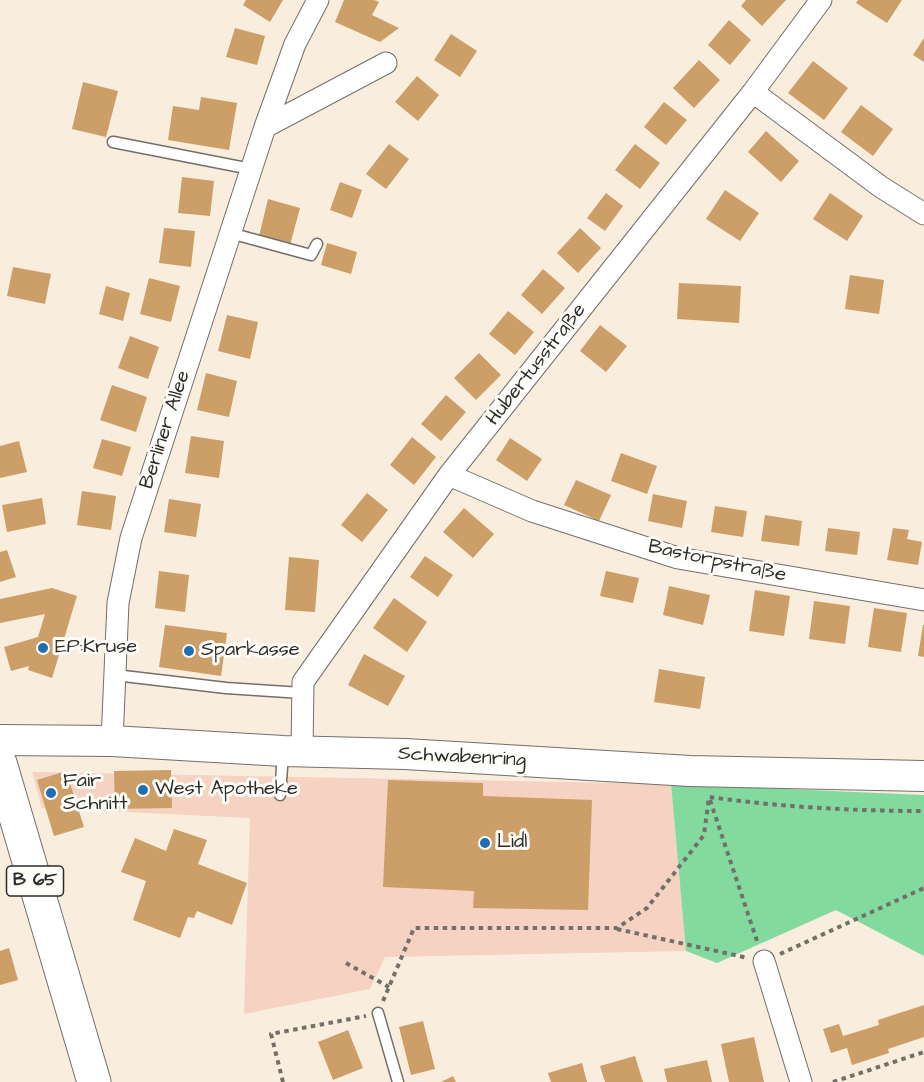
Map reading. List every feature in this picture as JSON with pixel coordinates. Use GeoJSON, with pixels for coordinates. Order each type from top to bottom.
{"type":"FeatureCollection","features":[{"type":"Feature","properties":{"kind":"main road","name":"B 65"},"geometry":{"type":"LineString","coordinates":[[0,764],[94,1082]]}},
{"type":"Feature","properties":{"kind":"street","name":"Berliner Allee"},"geometry":{"type":"LineString","coordinates":[[112,741],[118,603],[131,538],[251,169],[295,44],[318,0]]}},
{"type":"Feature","properties":{"kind":"street","name":"Hubertusstraße"},"geometry":{"type":"LineString","coordinates":[[292,751],[303,682],[449,475],[753,92],[821,0]]}},
{"type":"Feature","properties":{"kind":"street"},"geometry":{"type":"LineString","coordinates":[[266,127],[386,63]]}},
{"type":"Feature","properties":{"kind":"street"},"geometry":{"type":"LineString","coordinates":[[753,92],[881,187],[924,214]]}},
{"type":"Feature","properties":{"kind":"street","name":"Bastorpstraße"},"geometry":{"type":"LineString","coordinates":[[449,475],[532,510],[678,558],[924,600]]}},
{"type":"Feature","properties":{"kind":"street","name":"Schwabenring"},"geometry":{"type":"LineString","coordinates":[[0,740],[112,741],[292,751],[405,754],[690,771],[924,776]]}},
{"type":"Feature","properties":{"kind":"street"},"geometry":{"type":"LineString","coordinates":[[764,961],[801,1082]]}},
{"type":"Feature","properties":{"kind":"lane"},"geometry":{"type":"LineString","coordinates":[[113,142],[251,169]]}},
{"type":"Feature","properties":{"kind":"lane"},"geometry":{"type":"LineString","coordinates":[[230,233],[311,255],[317,244]]}},
{"type":"Feature","properties":{"kind":"lane"},"geometry":{"type":"LineString","coordinates":[[115,675],[226,688],[302,693]]}},
{"type":"Feature","properties":{"kind":"lane"},"geometry":{"type":"LineString","coordinates":[[280,795],[292,751]]}},
{"type":"Feature","properties":{"kind":"lane"},"geometry":{"type":"LineString","coordinates":[[378,1013],[398,1082]]}},
{"type":"Feature","properties":{"kind":"path"},"geometry":{"type":"LineString","coordinates":[[690,771],[696,790],[710,797],[767,805],[860,811],[924,811]]}},
{"type":"Feature","properties":{"kind":"path"},"geometry":{"type":"LineString","coordinates":[[617,928],[647,908],[704,835],[710,797]]}},
{"type":"Feature","properties":{"kind":"path"},"geometry":{"type":"LineString","coordinates":[[710,797],[764,961]]}},
{"type":"Feature","properties":{"kind":"path"},"geometry":{"type":"LineString","coordinates":[[283,1082],[271,1034],[378,1013],[414,928],[617,928],[764,961],[924,888]]}},
{"type":"Feature","properties":{"kind":"path"},"geometry":{"type":"LineString","coordinates":[[346,963],[389,987]]}},
{"type":"Feature","properties":{"kind":"path"},"geometry":{"type":"LineString","coordinates":[[833,1082],[924,1052]]}},
{"type":"Feature","properties":{"kind":"shaded area"},"geometry":{"type":"Polygon","coordinates":[[[32,772],[671,784],[686,951],[385,957],[370,989],[244,1014],[250,818],[42,808],[32,772]]]}},
{"type":"Feature","properties":{"kind":"green space"},"geometry":{"type":"Polygon","coordinates":[[[671,784],[924,795],[924,956],[836,910],[717,963],[686,951],[671,784]]]}},
{"type":"Feature","properties":{"kind":"building"},"geometry":{"type":"Polygon","coordinates":[[[246,0],[283,0],[270,22],[243,5],[246,0]]]}},
{"type":"Feature","properties":{"kind":"building"},"geometry":{"type":"Polygon","coordinates":[[[344,0],[379,2],[372,15],[399,28],[380,42],[335,22],[344,0]]]}},
{"type":"Feature","properties":{"kind":"building"},"geometry":{"type":"Polygon","coordinates":[[[746,0],[786,0],[762,26],[741,6],[746,0]]]}},
{"type":"Feature","properties":{"kind":"building"},"geometry":{"type":"Polygon","coordinates":[[[858,0],[902,0],[887,23],[856,3],[858,0]]]}},
{"type":"Feature","properties":{"kind":"building"},"geometry":{"type":"Polygon","coordinates":[[[729,20],[751,40],[730,65],[708,45],[729,20]]]}},
{"type":"Feature","properties":{"kind":"building"},"geometry":{"type":"Polygon","coordinates":[[[235,28],[265,36],[257,65],[226,57],[235,28]]]}},
{"type":"Feature","properties":{"kind":"building"},"geometry":{"type":"Polygon","coordinates":[[[451,34],[477,51],[460,77],[434,60],[451,34]]]}},
{"type":"Feature","properties":{"kind":"building"},"geometry":{"type":"Polygon","coordinates":[[[924,38],[924,62],[913,55],[924,38]]]}},
{"type":"Feature","properties":{"kind":"building"},"geometry":{"type":"Polygon","coordinates":[[[699,60],[720,80],[694,108],[673,88],[699,60]]]}},
{"type":"Feature","properties":{"kind":"building"},"geometry":{"type":"Polygon","coordinates":[[[813,61],[848,88],[824,120],[788,93],[813,61]]]}},
{"type":"Feature","properties":{"kind":"building"},"geometry":{"type":"Polygon","coordinates":[[[417,76],[439,95],[418,121],[395,102],[417,76]]]}},
{"type":"Feature","properties":{"kind":"building"},"geometry":{"type":"Polygon","coordinates":[[[83,82],[118,91],[106,137],[72,129],[83,82]]]}},
{"type":"Feature","properties":{"kind":"building"},"geometry":{"type":"Polygon","coordinates":[[[201,97],[237,103],[229,150],[168,140],[173,106],[199,110],[201,97]]]}},
{"type":"Feature","properties":{"kind":"building"},"geometry":{"type":"Polygon","coordinates":[[[664,102],[687,120],[666,145],[644,127],[664,102]]]}},
{"type":"Feature","properties":{"kind":"building"},"geometry":{"type":"Polygon","coordinates":[[[861,105],[893,129],[873,156],[841,132],[861,105]]]}},
{"type":"Feature","properties":{"kind":"building"},"geometry":{"type":"Polygon","coordinates":[[[766,131],[799,161],[781,182],[748,152],[766,131]]]}},
{"type":"Feature","properties":{"kind":"building"},"geometry":{"type":"Polygon","coordinates":[[[389,144],[409,159],[386,189],[366,174],[389,144]]]}},
{"type":"Feature","properties":{"kind":"building"},"geometry":{"type":"Polygon","coordinates":[[[635,144],[660,163],[640,189],[615,170],[635,144]]]}},
{"type":"Feature","properties":{"kind":"building"},"geometry":{"type":"Polygon","coordinates":[[[182,177],[214,181],[210,216],[178,213],[182,177]]]}},
{"type":"Feature","properties":{"kind":"building"},"geometry":{"type":"Polygon","coordinates":[[[340,182],[362,190],[352,218],[330,210],[340,182]]]}},
{"type":"Feature","properties":{"kind":"building"},"geometry":{"type":"Polygon","coordinates":[[[725,190],[759,213],[740,241],[706,219],[725,190]]]}},
{"type":"Feature","properties":{"kind":"building"},"geometry":{"type":"Polygon","coordinates":[[[606,193],[623,206],[605,231],[587,218],[606,193]]]}},
{"type":"Feature","properties":{"kind":"building"},"geometry":{"type":"Polygon","coordinates":[[[830,193],[863,216],[847,241],[813,219],[830,193]]]}},
{"type":"Feature","properties":{"kind":"building"},"geometry":{"type":"Polygon","coordinates":[[[268,199],[300,208],[290,245],[259,236],[268,199]]]}},
{"type":"Feature","properties":{"kind":"building"},"geometry":{"type":"Polygon","coordinates":[[[164,228],[195,231],[191,267],[159,263],[164,228]]]}},
{"type":"Feature","properties":{"kind":"building"},"geometry":{"type":"Polygon","coordinates":[[[580,228],[601,248],[578,273],[557,253],[580,228]]]}},
{"type":"Feature","properties":{"kind":"building"},"geometry":{"type":"Polygon","coordinates":[[[327,243],[357,252],[351,274],[321,265],[327,243]]]}},
{"type":"Feature","properties":{"kind":"building"},"geometry":{"type":"Polygon","coordinates":[[[13,267],[51,274],[45,304],[7,296],[13,267]]]}},
{"type":"Feature","properties":{"kind":"building"},"geometry":{"type":"Polygon","coordinates":[[[543,269],[565,288],[542,314],[521,295],[543,269]]]}},
{"type":"Feature","properties":{"kind":"building"},"geometry":{"type":"Polygon","coordinates":[[[850,275],[884,280],[879,314],[845,309],[850,275]]]}},
{"type":"Feature","properties":{"kind":"building"},"geometry":{"type":"Polygon","coordinates":[[[149,278],[180,286],[171,322],[140,314],[149,278]]]}},
{"type":"Feature","properties":{"kind":"building"},"geometry":{"type":"Polygon","coordinates":[[[679,283],[741,286],[739,323],[677,319],[679,283]]]}},
{"type":"Feature","properties":{"kind":"building"},"geometry":{"type":"Polygon","coordinates":[[[106,286],[130,293],[123,321],[99,314],[106,286]]]}},
{"type":"Feature","properties":{"kind":"building"},"geometry":{"type":"Polygon","coordinates":[[[508,311],[534,332],[515,355],[489,334],[508,311]]]}},
{"type":"Feature","properties":{"kind":"building"},"geometry":{"type":"Polygon","coordinates":[[[227,315],[258,322],[250,359],[218,351],[227,315]]]}},
{"type":"Feature","properties":{"kind":"building"},"geometry":{"type":"Polygon","coordinates":[[[600,325],[627,346],[606,372],[580,351],[600,325]]]}},
{"type":"Feature","properties":{"kind":"building"},"geometry":{"type":"Polygon","coordinates":[[[130,336],[159,347],[148,379],[118,368],[130,336]]]}},
{"type":"Feature","properties":{"kind":"building"},"geometry":{"type":"Polygon","coordinates":[[[479,353],[501,375],[476,400],[454,378],[479,353]]]}},
{"type":"Feature","properties":{"kind":"building"},"geometry":{"type":"Polygon","coordinates":[[[206,373],[237,381],[229,417],[197,410],[206,373]]]}},
{"type":"Feature","properties":{"kind":"building"},"geometry":{"type":"Polygon","coordinates":[[[112,385],[147,397],[136,432],[100,420],[112,385]]]}},
{"type":"Feature","properties":{"kind":"building"},"geometry":{"type":"Polygon","coordinates":[[[446,395],[466,412],[441,441],[421,424],[446,395]]]}},
{"type":"Feature","properties":{"kind":"building"},"geometry":{"type":"Polygon","coordinates":[[[191,436],[224,441],[219,478],[185,473],[191,436]]]}},
{"type":"Feature","properties":{"kind":"building"},"geometry":{"type":"Polygon","coordinates":[[[412,437],[436,457],[414,485],[390,465],[412,437]]]}},
{"type":"Feature","properties":{"kind":"building"},"geometry":{"type":"Polygon","coordinates":[[[510,438],[542,459],[527,481],[496,460],[510,438]]]}},
{"type":"Feature","properties":{"kind":"building"},"geometry":{"type":"Polygon","coordinates":[[[102,439],[131,447],[122,476],[93,468],[102,439]]]}},
{"type":"Feature","properties":{"kind":"building"},"geometry":{"type":"Polygon","coordinates":[[[19,441],[27,472],[0,478],[0,446],[19,441]]]}},
{"type":"Feature","properties":{"kind":"building"},"geometry":{"type":"Polygon","coordinates":[[[621,453],[657,466],[647,494],[611,481],[621,453]]]}},
{"type":"Feature","properties":{"kind":"building"},"geometry":{"type":"Polygon","coordinates":[[[576,480],[611,495],[599,521],[564,505],[576,480]]]}},
{"type":"Feature","properties":{"kind":"building"},"geometry":{"type":"Polygon","coordinates":[[[82,491],[116,496],[111,530],[77,525],[82,491]]]}},
{"type":"Feature","properties":{"kind":"building"},"geometry":{"type":"Polygon","coordinates":[[[367,493],[388,510],[362,542],[341,525],[367,493]]]}},
{"type":"Feature","properties":{"kind":"building"},"geometry":{"type":"Polygon","coordinates":[[[653,494],[687,501],[682,528],[648,521],[653,494]]]}},
{"type":"Feature","properties":{"kind":"building"},"geometry":{"type":"Polygon","coordinates":[[[42,498],[46,524],[7,532],[2,505],[42,498]]]}},
{"type":"Feature","properties":{"kind":"building"},"geometry":{"type":"Polygon","coordinates":[[[169,499],[201,504],[196,537],[164,532],[169,499]]]}},
{"type":"Feature","properties":{"kind":"building"},"geometry":{"type":"Polygon","coordinates":[[[715,506],[747,511],[743,537],[711,532],[715,506]]]}},
{"type":"Feature","properties":{"kind":"building"},"geometry":{"type":"Polygon","coordinates":[[[464,508],[494,534],[473,558],[443,532],[464,508]]]}},
{"type":"Feature","properties":{"kind":"building"},"geometry":{"type":"Polygon","coordinates":[[[765,515],[802,521],[799,546],[761,541],[765,515]]]}},
{"type":"Feature","properties":{"kind":"building"},"geometry":{"type":"Polygon","coordinates":[[[828,528],[860,532],[857,555],[825,551],[828,528]]]}},
{"type":"Feature","properties":{"kind":"building"},"geometry":{"type":"Polygon","coordinates":[[[893,528],[909,530],[907,539],[922,542],[918,565],[887,560],[893,528]]]}},
{"type":"Feature","properties":{"kind":"building"},"geometry":{"type":"Polygon","coordinates":[[[7,550],[16,577],[0,582],[0,552],[7,550]]]}},
{"type":"Feature","properties":{"kind":"building"},"geometry":{"type":"Polygon","coordinates":[[[425,556],[453,575],[438,597],[410,577],[425,556]]]}},
{"type":"Feature","properties":{"kind":"building"},"geometry":{"type":"Polygon","coordinates":[[[289,557],[319,560],[315,612],[285,610],[289,557]]]}},
{"type":"Feature","properties":{"kind":"building"},"geometry":{"type":"Polygon","coordinates":[[[159,571],[189,575],[185,612],[155,608],[159,571]]]}},
{"type":"Feature","properties":{"kind":"building"},"geometry":{"type":"Polygon","coordinates":[[[606,571],[639,578],[633,603],[600,596],[606,571]]]}},
{"type":"Feature","properties":{"kind":"building"},"geometry":{"type":"Polygon","coordinates":[[[669,586],[710,595],[703,625],[663,615],[669,586]]]}},
{"type":"Feature","properties":{"kind":"building"},"geometry":{"type":"Polygon","coordinates":[[[52,588],[77,596],[52,678],[28,670],[29,666],[11,671],[4,647],[38,637],[45,614],[0,623],[0,599],[52,588]]]}},
{"type":"Feature","properties":{"kind":"building"},"geometry":{"type":"Polygon","coordinates":[[[755,590],[790,596],[784,636],[749,631],[755,590]]]}},
{"type":"Feature","properties":{"kind":"building"},"geometry":{"type":"Polygon","coordinates":[[[394,598],[427,622],[407,652],[373,628],[394,598]]]}},
{"type":"Feature","properties":{"kind":"building"},"geometry":{"type":"Polygon","coordinates":[[[814,601],[850,606],[845,644],[809,639],[814,601]]]}},
{"type":"Feature","properties":{"kind":"building"},"geometry":{"type":"Polygon","coordinates":[[[874,608],[907,613],[901,652],[868,647],[874,608]]]}},
{"type":"Feature","properties":{"kind":"building"},"geometry":{"type":"Polygon","coordinates":[[[165,625],[227,633],[221,676],[159,667],[165,625]]]}},
{"type":"Feature","properties":{"kind":"building"},"geometry":{"type":"Polygon","coordinates":[[[924,625],[924,657],[918,656],[924,625]]]}},
{"type":"Feature","properties":{"kind":"building"},"geometry":{"type":"Polygon","coordinates":[[[364,654],[405,676],[388,706],[348,685],[364,654]]]}},
{"type":"Feature","properties":{"kind":"building"},"geometry":{"type":"Polygon","coordinates":[[[659,669],[705,677],[700,709],[654,702],[659,669]]]}},
{"type":"Feature","properties":{"kind":"building","name":"West Apotheke"},"geometry":{"type":"Polygon","coordinates":[[[171,770],[172,808],[115,809],[114,771],[171,770]]]}},
{"type":"Feature","properties":{"kind":"building"},"geometry":{"type":"Polygon","coordinates":[[[66,771],[84,827],[54,836],[37,780],[66,771]]]}},
{"type":"Feature","properties":{"kind":"building"},"geometry":{"type":"Polygon","coordinates":[[[388,780],[483,783],[483,796],[592,800],[588,910],[473,908],[474,891],[383,887],[388,780]]]}},
{"type":"Feature","properties":{"kind":"building"},"geometry":{"type":"Polygon","coordinates":[[[174,829],[207,840],[198,864],[247,883],[232,925],[197,911],[194,918],[188,917],[180,938],[133,920],[146,881],[121,872],[135,838],[166,851],[174,829]]]}},
{"type":"Feature","properties":{"kind":"building"},"geometry":{"type":"Polygon","coordinates":[[[9,948],[18,980],[0,985],[0,951],[9,948]]]}},
{"type":"Feature","properties":{"kind":"building"},"geometry":{"type":"Polygon","coordinates":[[[924,1005],[924,1037],[888,1049],[889,1053],[852,1065],[847,1048],[831,1053],[823,1029],[839,1024],[843,1036],[879,1025],[878,1020],[924,1005]]]}},
{"type":"Feature","properties":{"kind":"building"},"geometry":{"type":"Polygon","coordinates":[[[423,1021],[435,1069],[411,1075],[399,1027],[423,1021]]]}},
{"type":"Feature","properties":{"kind":"building"},"geometry":{"type":"Polygon","coordinates":[[[348,1030],[363,1068],[333,1080],[318,1042],[348,1030]]]}},
{"type":"Feature","properties":{"kind":"building"},"geometry":{"type":"Polygon","coordinates":[[[754,1037],[764,1082],[729,1082],[721,1044],[754,1037]]]}},
{"type":"Feature","properties":{"kind":"building"},"geometry":{"type":"Polygon","coordinates":[[[635,1056],[643,1082],[605,1082],[600,1066],[635,1056]]]}},
{"type":"Feature","properties":{"kind":"building"},"geometry":{"type":"Polygon","coordinates":[[[707,1060],[712,1082],[667,1082],[664,1069],[707,1060]]]}},
{"type":"Feature","properties":{"kind":"building"},"geometry":{"type":"Polygon","coordinates":[[[582,1063],[587,1082],[551,1082],[548,1073],[582,1063]]]}},
{"type":"Feature","properties":{"kind":"building"},"geometry":{"type":"Polygon","coordinates":[[[453,1076],[456,1082],[441,1082],[453,1076]]]}},
{"type":"Feature","properties":{"kind":"place","name":"EP:Kruse"},"geometry":{"type":"Point","coordinates":[43,648]}},
{"type":"Feature","properties":{"kind":"place","name":"Sparkasse"},"geometry":{"type":"Point","coordinates":[189,651]}},
{"type":"Feature","properties":{"kind":"place","name":"West Apotheke"},"geometry":{"type":"Point","coordinates":[143,790]}},
{"type":"Feature","properties":{"kind":"place","name":"Fair Schnitt"},"geometry":{"type":"Point","coordinates":[51,793]}},
{"type":"Feature","properties":{"kind":"place","name":"Lidl"},"geometry":{"type":"Point","coordinates":[485,843]}}]}
